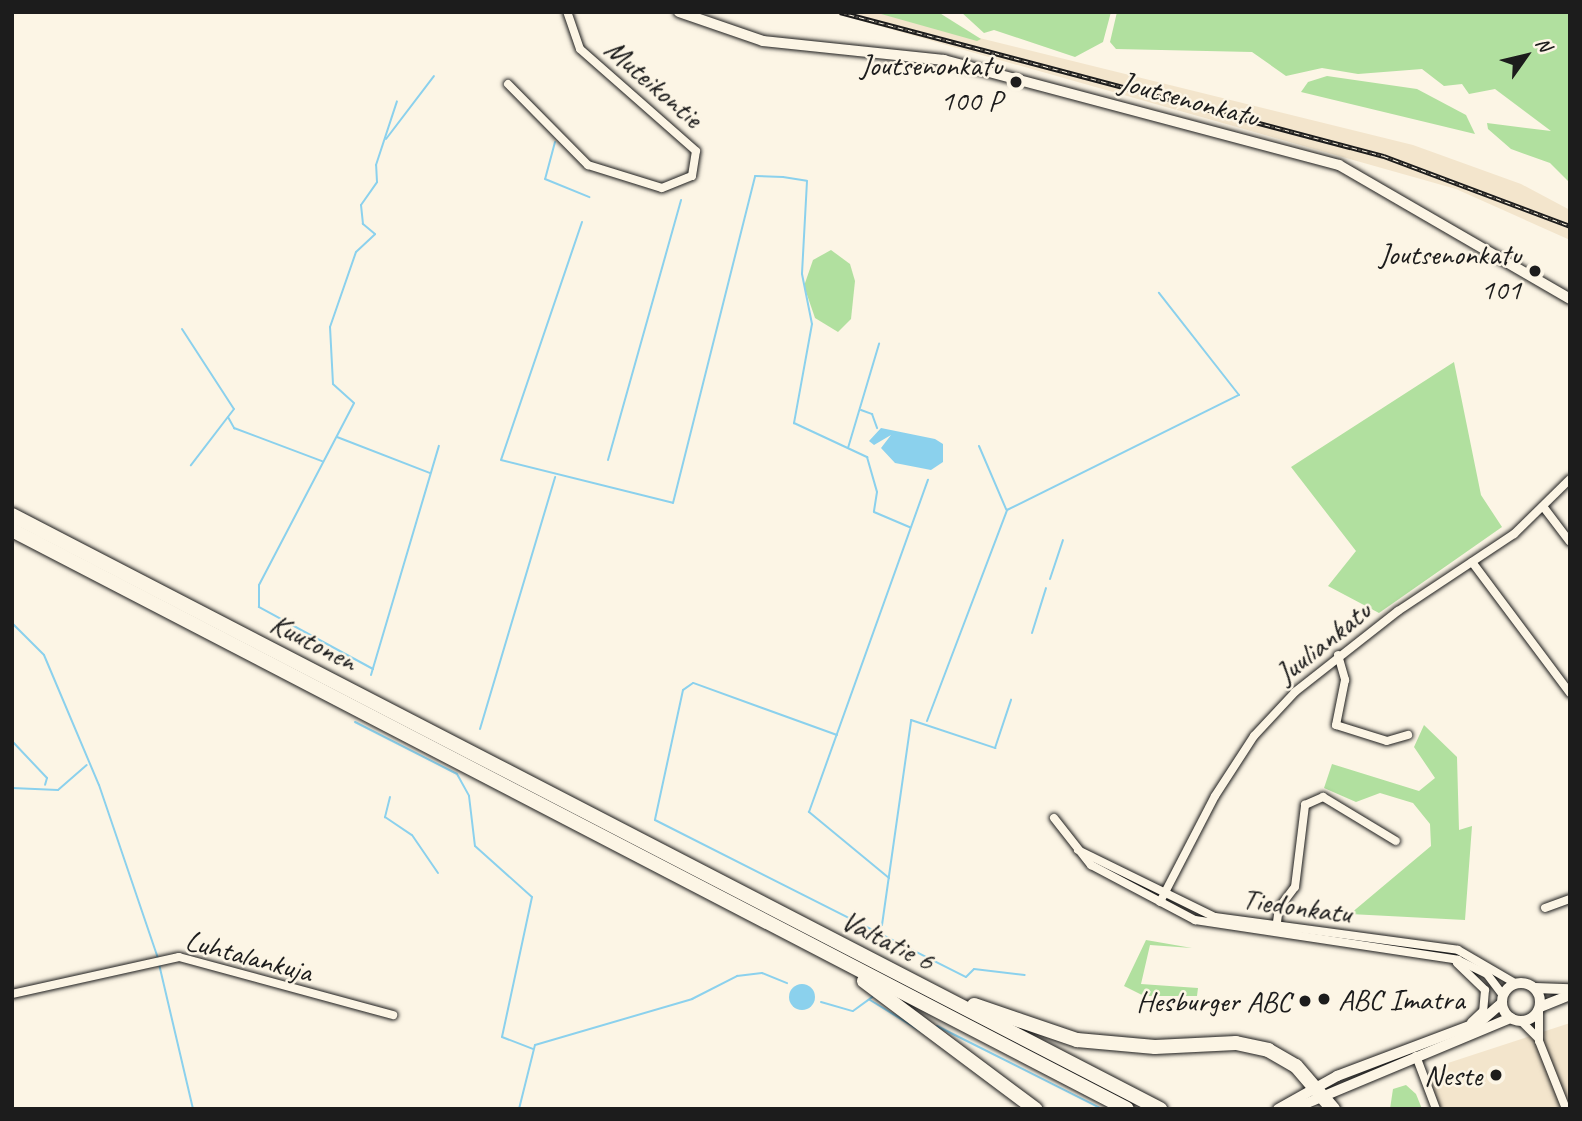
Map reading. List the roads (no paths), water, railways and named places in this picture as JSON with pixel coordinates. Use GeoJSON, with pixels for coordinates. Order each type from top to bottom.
{"type":"FeatureCollection","features":[{"type":"Feature","properties":{"kind":"highway","name":"Kuutonen"},"geometry":{"type":"LineString","coordinates":[[12,515],[590,823]]}},
{"type":"Feature","properties":{"kind":"highway","name":"Kuutonen"},"geometry":{"type":"LineString","coordinates":[[12,530],[590,823]]}},
{"type":"Feature","properties":{"kind":"highway","name":"Valtatie 6"},"geometry":{"type":"LineString","coordinates":[[590,823],[786,932],[1127,1109]]}},
{"type":"Feature","properties":{"kind":"highway","name":"Valtatie 6"},"geometry":{"type":"LineString","coordinates":[[590,823],[880,965],[1160,1109]]}},
{"type":"Feature","properties":{"kind":"highway"},"geometry":{"type":"LineString","coordinates":[[786,932],[904,1009],[1035,1109]]}},
{"type":"Feature","properties":{"kind":"highway"},"geometry":{"type":"LineString","coordinates":[[880,965],[1077,1040],[1155,1047],[1236,1043],[1268,1049],[1319,1089],[1333,1109]]}},
{"type":"Feature","properties":{"kind":"street","name":"Muteikontie"},"geometry":{"type":"LineString","coordinates":[[508,84],[588,164],[663,188],[692,176],[696,151],[580,49],[567,12]]}},
{"type":"Feature","properties":{"kind":"street","name":"Joutsenonkatu"},"geometry":{"type":"LineString","coordinates":[[680,12],[763,41],[944,60],[1339,165],[1570,299]]}},
{"type":"Feature","properties":{"kind":"street","name":"Juuliankatu"},"geometry":{"type":"LineString","coordinates":[[1162,898],[1254,736],[1338,655],[1545,509],[1570,479]]}},
{"type":"Feature","properties":{"kind":"street"},"geometry":{"type":"LineString","coordinates":[[1545,509],[1570,542]]}},
{"type":"Feature","properties":{"kind":"street"},"geometry":{"type":"LineString","coordinates":[[1472,562],[1570,693]]}},
{"type":"Feature","properties":{"kind":"street"},"geometry":{"type":"LineString","coordinates":[[1338,655],[1345,680],[1336,725],[1387,741],[1408,735]]}},
{"type":"Feature","properties":{"kind":"street"},"geometry":{"type":"LineString","coordinates":[[1276,931],[1279,908],[1295,887],[1305,805],[1323,797],[1396,841]]}},
{"type":"Feature","properties":{"kind":"street","name":"Tiedonkatu"},"geometry":{"type":"LineString","coordinates":[[1054,818],[1078,850],[1162,898],[1214,917],[1276,931],[1445,958],[1477,967],[1503,999]]}},
{"type":"Feature","properties":{"kind":"street"},"geometry":{"type":"LineString","coordinates":[[1545,908],[1570,899]]}},
{"type":"Feature","properties":{"kind":"street","name":"Tiedonkatu"},"geometry":{"type":"LineString","coordinates":[[1276,931],[1458,950],[1516,983]]}},
{"type":"Feature","properties":{"kind":"street","name":"Luhtalankuja"},"geometry":{"type":"LineString","coordinates":[[12,995],[179,957],[393,1015]]}},
{"type":"Feature","properties":{"kind":"street","name":"Tiedonkatu"},"geometry":{"type":"LineString","coordinates":[[1445,958],[1477,976],[1486,997],[1483,1011],[1455,1032]]}},
{"type":"Feature","properties":{"kind":"street"},"geometry":{"type":"LineString","coordinates":[[1278,1109],[1490,1016],[1516,983],[1535,988],[1570,989]]}},
{"type":"Feature","properties":{"kind":"street"},"geometry":{"type":"LineString","coordinates":[[1535,988],[1539,1008],[1539,1041],[1566,1109]]}},
{"type":"Feature","properties":{"kind":"street"},"geometry":{"type":"LineString","coordinates":[[1293,1109],[1319,1089],[1516,1019],[1570,995]]}},
{"type":"Feature","properties":{"kind":"street"},"geometry":{"type":"LineString","coordinates":[[1503,999],[1516,1019],[1539,1041]]}},
{"type":"Feature","properties":{"kind":"street"},"geometry":{"type":"LineString","coordinates":[[1416,1056],[1436,1109]]}},
{"type":"Feature","properties":{"kind":"water"},"geometry":{"type":"Polygon","coordinates":[[[881,428],[935,439],[943,444],[943,462],[931,470],[895,463],[881,448],[891,435],[874,445],[869,441],[881,428]]]}},
{"type":"Feature","properties":{"kind":"water"},"geometry":{"type":"Polygon","coordinates":[[[802,984],[811,988],[815,997],[811,1006],[802,1010],[793,1006],[789,997],[793,988],[802,984]]]}},
{"type":"Feature","properties":{"kind":"waterway"},"geometry":{"type":"LineString","coordinates":[[386,139],[434,76]]}},
{"type":"Feature","properties":{"kind":"waterway"},"geometry":{"type":"LineString","coordinates":[[373,669],[259,607],[259,585],[354,403],[333,384],[330,327],[356,252],[375,234],[363,224],[361,205],[377,182],[376,165],[397,101]]}},
{"type":"Feature","properties":{"kind":"waterway"},"geometry":{"type":"LineString","coordinates":[[555,142],[545,179],[589,197]]}},
{"type":"Feature","properties":{"kind":"waterway"},"geometry":{"type":"LineString","coordinates":[[582,222],[501,460],[673,503],[755,176],[783,177],[807,181],[802,274],[812,324],[794,423],[867,457],[877,492],[874,512],[910,527]]}},
{"type":"Feature","properties":{"kind":"waterway"},"geometry":{"type":"LineString","coordinates":[[608,460],[681,200]]}},
{"type":"Feature","properties":{"kind":"waterway"},"geometry":{"type":"LineString","coordinates":[[927,721],[1007,510],[1239,395],[1159,293]]}},
{"type":"Feature","properties":{"kind":"waterway"},"geometry":{"type":"LineString","coordinates":[[182,329],[234,409],[191,465]]}},
{"type":"Feature","properties":{"kind":"waterway"},"geometry":{"type":"LineString","coordinates":[[848,448],[879,344]]}},
{"type":"Feature","properties":{"kind":"waterway"},"geometry":{"type":"LineString","coordinates":[[861,410],[872,414],[877,428]]}},
{"type":"Feature","properties":{"kind":"waterway"},"geometry":{"type":"LineString","coordinates":[[228,417],[234,428],[322,461]]}},
{"type":"Feature","properties":{"kind":"waterway"},"geometry":{"type":"LineString","coordinates":[[337,437],[430,473]]}},
{"type":"Feature","properties":{"kind":"waterway"},"geometry":{"type":"LineString","coordinates":[[371,675],[439,446]]}},
{"type":"Feature","properties":{"kind":"waterway"},"geometry":{"type":"LineString","coordinates":[[979,446],[1006,509]]}},
{"type":"Feature","properties":{"kind":"waterway"},"geometry":{"type":"LineString","coordinates":[[480,729],[555,477]]}},
{"type":"Feature","properties":{"kind":"waterway"},"geometry":{"type":"LineString","coordinates":[[889,878],[809,812],[928,480]]}},
{"type":"Feature","properties":{"kind":"waterway"},"geometry":{"type":"LineString","coordinates":[[1050,579],[1063,540]]}},
{"type":"Feature","properties":{"kind":"waterway"},"geometry":{"type":"LineString","coordinates":[[1032,633],[1046,588]]}},
{"type":"Feature","properties":{"kind":"waterway"},"geometry":{"type":"LineString","coordinates":[[12,623],[44,655],[99,785],[158,958]]}},
{"type":"Feature","properties":{"kind":"waterway"},"geometry":{"type":"LineString","coordinates":[[837,735],[693,683],[683,690],[655,820],[966,977],[974,969],[1025,975]]}},
{"type":"Feature","properties":{"kind":"waterway"},"geometry":{"type":"LineString","coordinates":[[872,930],[882,925],[911,720],[995,748],[1011,700]]}},
{"type":"Feature","properties":{"kind":"waterway"},"geometry":{"type":"LineString","coordinates":[[355,722],[457,774],[469,796],[475,846],[532,897],[502,1037],[533,1049]]}},
{"type":"Feature","properties":{"kind":"waterway"},"geometry":{"type":"LineString","coordinates":[[12,741],[47,778],[45,785]]}},
{"type":"Feature","properties":{"kind":"waterway"},"geometry":{"type":"LineString","coordinates":[[12,788],[58,790],[87,765]]}},
{"type":"Feature","properties":{"kind":"waterway"},"geometry":{"type":"LineString","coordinates":[[390,797],[385,817],[412,835],[438,873]]}},
{"type":"Feature","properties":{"kind":"waterway"},"geometry":{"type":"LineString","coordinates":[[159,964],[193,1109]]}},
{"type":"Feature","properties":{"kind":"waterway"},"geometry":{"type":"LineString","coordinates":[[519,1109],[535,1045],[692,999],[737,976],[762,973],[787,983]]}},
{"type":"Feature","properties":{"kind":"waterway"},"geometry":{"type":"LineString","coordinates":[[821,1002],[853,1011],[872,997]]}},
{"type":"Feature","properties":{"kind":"waterway"},"geometry":{"type":"LineString","coordinates":[[870,1000],[932,1038]]}},
{"type":"Feature","properties":{"kind":"waterway"},"geometry":{"type":"LineString","coordinates":[[937,1026],[1102,1109]]}},
{"type":"Feature","properties":{"kind":"railway"},"geometry":{"type":"LineString","coordinates":[[840,12],[1384,156],[1570,226]]}},
{"type":"Feature","properties":{"kind":"place","name":"Joutsenonkatu 100 P"},"geometry":{"type":"Point","coordinates":[1016,82]}},
{"type":"Feature","properties":{"kind":"place","name":"Joutsenonkatu 101"},"geometry":{"type":"Point","coordinates":[1535,271]}},
{"type":"Feature","properties":{"kind":"place","name":"ABC Imatra"},"geometry":{"type":"Point","coordinates":[1324,999]}},
{"type":"Feature","properties":{"kind":"place","name":"Hesburger ABC"},"geometry":{"type":"Point","coordinates":[1305,1001]}},
{"type":"Feature","properties":{"kind":"place","name":"Neste"},"geometry":{"type":"Point","coordinates":[1496,1075]}}]}
